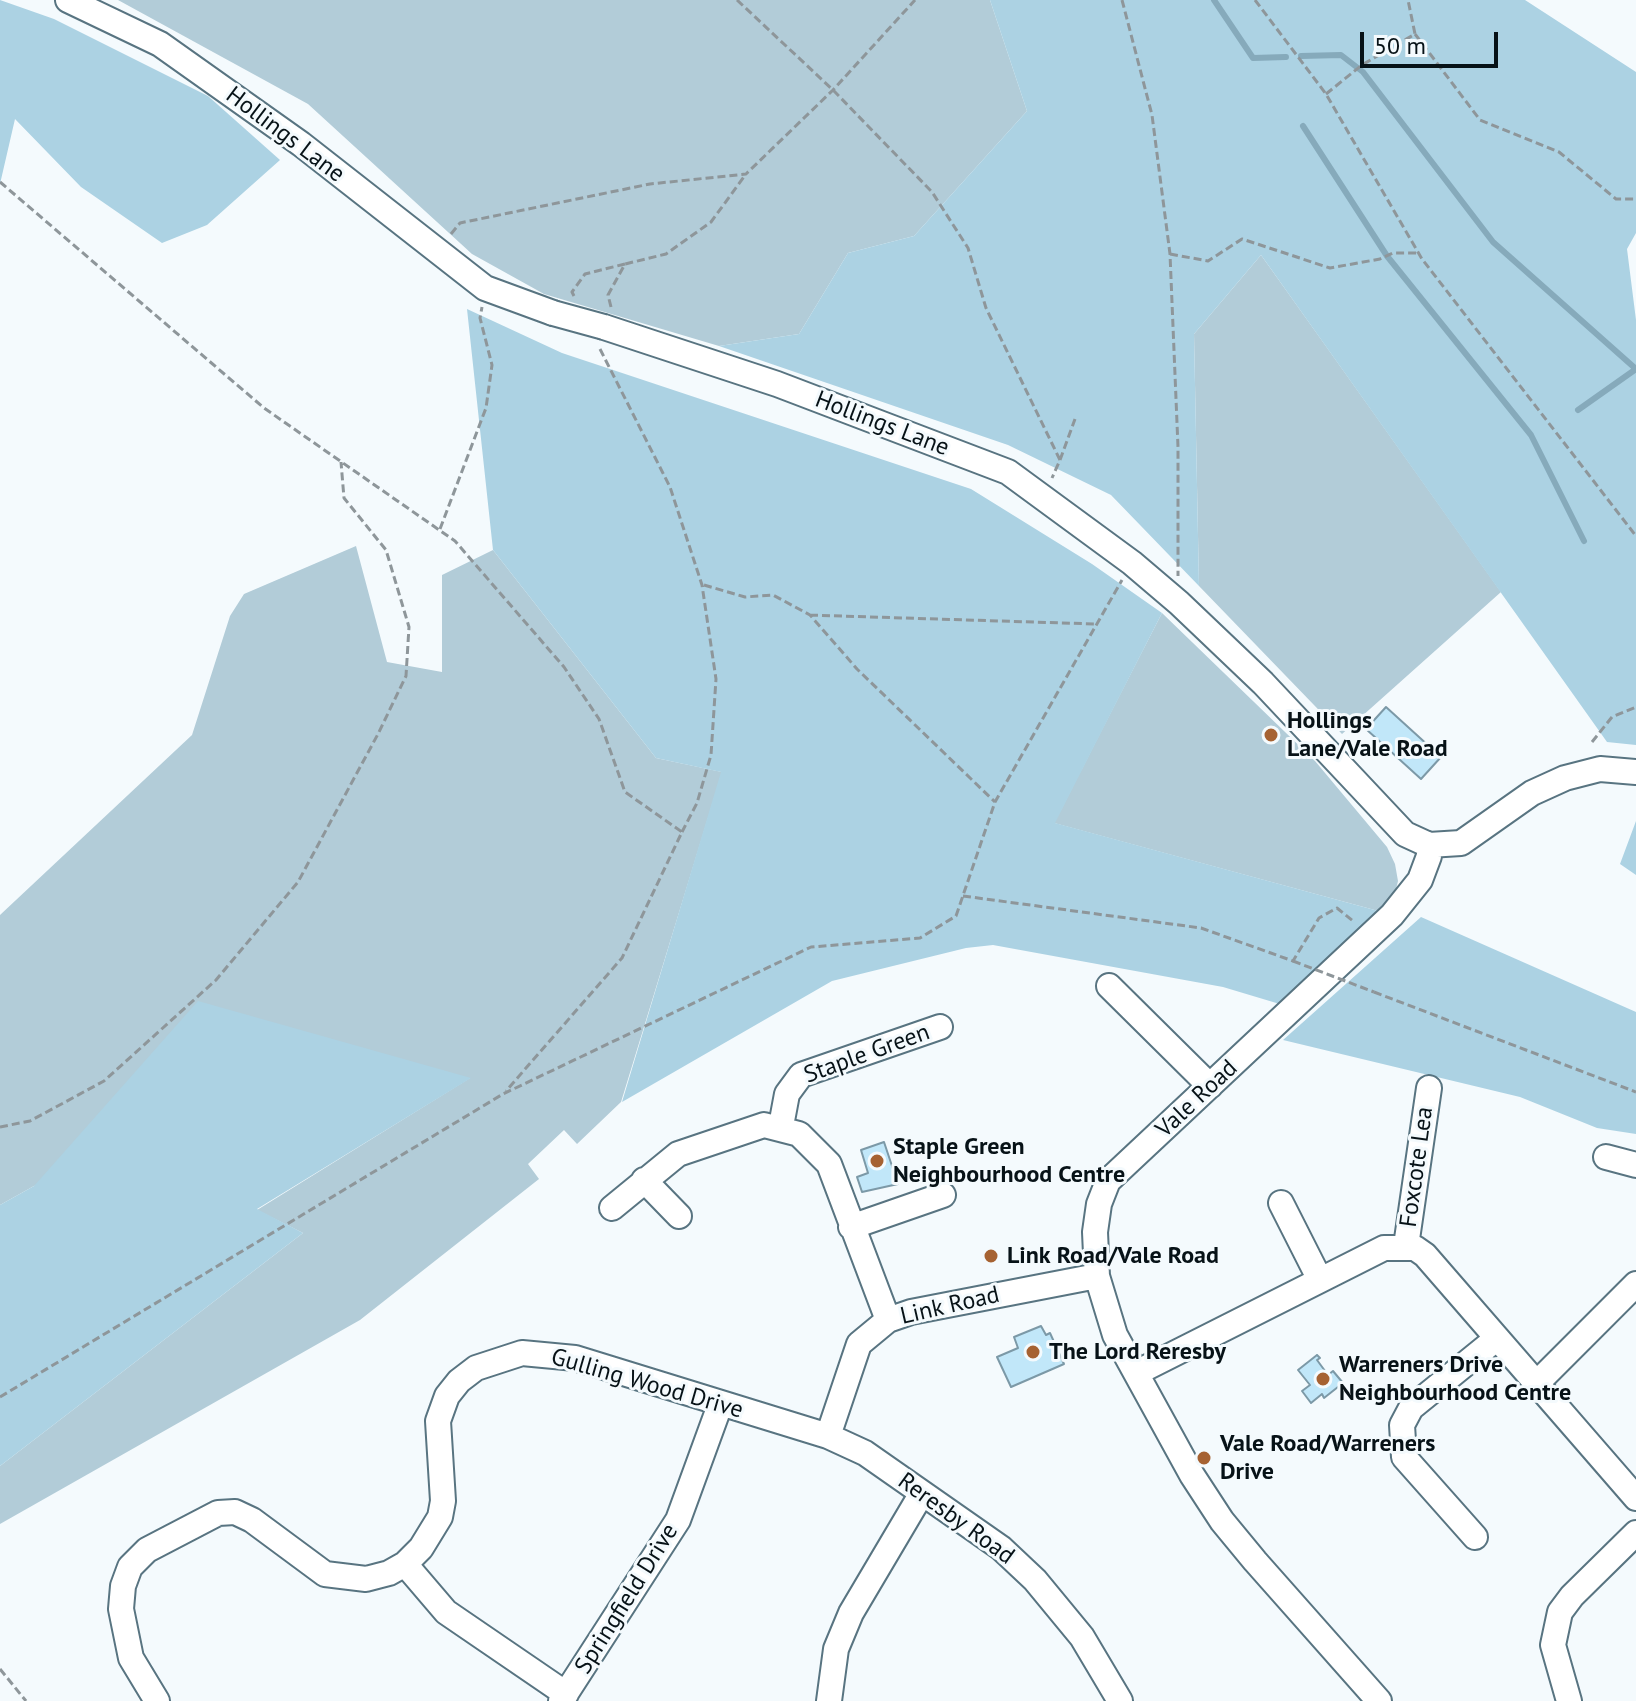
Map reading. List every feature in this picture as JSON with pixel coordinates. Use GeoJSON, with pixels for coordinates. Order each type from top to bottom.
{"type":"FeatureCollection","features":[{"type":"Feature","properties":{"kind":"street","name":"Hollings Lane"},"geometry":{"type":"LineString","coordinates":[[68,0],[160,44],[301,144],[485,288],[607,335],[777,384],[1008,472],[1044,495],[1179,603],[1263,683],[1405,834],[1429,845]]}},
{"type":"Feature","properties":{"kind":"street"},"geometry":{"type":"LineString","coordinates":[[1429,845],[1461,843],[1532,793],[1565,778],[1600,769],[1636,772]]}},
{"type":"Feature","properties":{"kind":"street","name":"Vale Road"},"geometry":{"type":"LineString","coordinates":[[1379,1701],[1222,1521],[1192,1475],[1115,1335],[1097,1276],[1099,1204],[1108,1181],[1372,935],[1420,880],[1429,856],[1429,845]]}},
{"type":"Feature","properties":{"kind":"street"},"geometry":{"type":"LineString","coordinates":[[1109,986],[1210,1086]]}},
{"type":"Feature","properties":{"kind":"street","name":"Staple Green"},"geometry":{"type":"LineString","coordinates":[[781,1126],[787,1094],[801,1075],[940,1027]]}},
{"type":"Feature","properties":{"kind":"street","name":"Foxcote Lea"},"geometry":{"type":"LineString","coordinates":[[1406,1246],[1429,1088]]}},
{"type":"Feature","properties":{"kind":"street"},"geometry":{"type":"LineString","coordinates":[[612,1208],[678,1154],[745,1129],[781,1126],[799,1134],[829,1164],[888,1320]]}},
{"type":"Feature","properties":{"kind":"street"},"geometry":{"type":"LineString","coordinates":[[1606,1157],[1636,1165]]}},
{"type":"Feature","properties":{"kind":"street"},"geometry":{"type":"LineString","coordinates":[[644,1180],[679,1216]]}},
{"type":"Feature","properties":{"kind":"street"},"geometry":{"type":"LineString","coordinates":[[851,1227],[943,1195]]}},
{"type":"Feature","properties":{"kind":"street"},"geometry":{"type":"LineString","coordinates":[[1281,1203],[1320,1280]]}},
{"type":"Feature","properties":{"kind":"street"},"geometry":{"type":"LineString","coordinates":[[1136,1373],[1384,1248],[1406,1246],[1425,1255],[1636,1498]]}},
{"type":"Feature","properties":{"kind":"street","name":"Link Road"},"geometry":{"type":"LineString","coordinates":[[828,1436],[859,1344],[888,1320],[911,1312],[1097,1276]]}},
{"type":"Feature","properties":{"kind":"street"},"geometry":{"type":"LineString","coordinates":[[1537,1383],[1636,1284]]}},
{"type":"Feature","properties":{"kind":"street"},"geometry":{"type":"LineString","coordinates":[[1475,1537],[1404,1457],[1402,1425],[1411,1408],[1496,1339]]}},
{"type":"Feature","properties":{"kind":"street","name":"Gulling Wood Drive"},"geometry":{"type":"LineString","coordinates":[[157,1701],[131,1658],[121,1609],[123,1586],[130,1567],[147,1550],[218,1513],[235,1512],[252,1520],[325,1574],[366,1579],[405,1564],[433,1534],[440,1517],[443,1501],[438,1421],[447,1396],[459,1381],[476,1368],[522,1353],[548,1353],[575,1358],[828,1436]]}},
{"type":"Feature","properties":{"kind":"street","name":"Springfield Drive"},"geometry":{"type":"LineString","coordinates":[[564,1698],[678,1520],[720,1405]]}},
{"type":"Feature","properties":{"kind":"street","name":"Reresby Road"},"geometry":{"type":"LineString","coordinates":[[828,1436],[865,1453],[1001,1548],[1035,1580],[1082,1637],[1120,1701]]}},
{"type":"Feature","properties":{"kind":"street"},"geometry":{"type":"LineString","coordinates":[[829,1701],[836,1649],[851,1613],[871,1574],[922,1493]]}},
{"type":"Feature","properties":{"kind":"street"},"geometry":{"type":"LineString","coordinates":[[1569,1701],[1553,1645],[1560,1612],[1572,1596],[1636,1533]]}},
{"type":"Feature","properties":{"kind":"street"},"geometry":{"type":"LineString","coordinates":[[405,1564],[446,1612],[564,1698]]}},
{"type":"Feature","properties":{"kind":"path"},"geometry":{"type":"LineString","coordinates":[[737,0],[833,90],[932,192],[968,248],[986,308],[1060,460]]}},
{"type":"Feature","properties":{"kind":"path"},"geometry":{"type":"LineString","coordinates":[[579,306],[572,292],[585,274],[666,254],[711,222],[746,174],[833,90],[915,0]]}},
{"type":"Feature","properties":{"kind":"path"},"geometry":{"type":"LineString","coordinates":[[1122,0],[1152,115],[1170,254],[1178,447],[1179,603]]}},
{"type":"Feature","properties":{"kind":"path"},"geometry":{"type":"LineString","coordinates":[[1255,0],[1326,94],[1419,253],[1636,536]]}},
{"type":"Feature","properties":{"kind":"path"},"geometry":{"type":"LineString","coordinates":[[1408,0],[1415,34],[1480,120],[1559,152],[1616,199],[1636,199]]}},
{"type":"Feature","properties":{"kind":"path"},"geometry":{"type":"LineString","coordinates":[[1326,94],[1362,65],[1415,34]]}},
{"type":"Feature","properties":{"kind":"path"},"geometry":{"type":"LineString","coordinates":[[436,252],[460,223],[650,184],[746,174]]}},
{"type":"Feature","properties":{"kind":"path"},"geometry":{"type":"LineString","coordinates":[[0,182],[264,408],[455,541],[564,667],[599,719],[625,792],[682,832]]}},
{"type":"Feature","properties":{"kind":"path"},"geometry":{"type":"LineString","coordinates":[[1170,254],[1208,261],[1242,239],[1330,268],[1380,259],[1393,253],[1419,253]]}},
{"type":"Feature","properties":{"kind":"path"},"geometry":{"type":"LineString","coordinates":[[503,1094],[622,958],[697,803],[711,755],[716,679],[702,585],[670,487],[607,335],[608,295],[625,264]]}},
{"type":"Feature","properties":{"kind":"path"},"geometry":{"type":"LineString","coordinates":[[439,530],[486,408],[492,365],[480,318],[485,288]]}},
{"type":"Feature","properties":{"kind":"path"},"geometry":{"type":"LineString","coordinates":[[1044,495],[1075,419]]}},
{"type":"Feature","properties":{"kind":"path"},"geometry":{"type":"LineString","coordinates":[[0,1127],[30,1121],[104,1081],[216,980],[298,882],[378,734],[406,676],[409,627],[386,550],[344,498],[341,462]]}},
{"type":"Feature","properties":{"kind":"path"},"geometry":{"type":"LineString","coordinates":[[0,1397],[503,1094],[811,947],[920,938],[956,916],[995,802],[1132,563]]}},
{"type":"Feature","properties":{"kind":"path"},"geometry":{"type":"LineString","coordinates":[[702,585],[745,597],[773,595],[810,615],[857,669],[995,802]]}},
{"type":"Feature","properties":{"kind":"path"},"geometry":{"type":"LineString","coordinates":[[810,615],[1097,624]]}},
{"type":"Feature","properties":{"kind":"path"},"geometry":{"type":"LineString","coordinates":[[1592,742],[1612,717],[1636,707]]}},
{"type":"Feature","properties":{"kind":"path"},"geometry":{"type":"LineString","coordinates":[[963,896],[1201,928],[1636,1092]]}},
{"type":"Feature","properties":{"kind":"path"},"geometry":{"type":"LineString","coordinates":[[1293,961],[1319,918],[1337,908],[1372,935]]}},
{"type":"Feature","properties":{"kind":"path"},"geometry":{"type":"LineString","coordinates":[[0,1669],[26,1701]]}},
{"type":"Feature","properties":{"kind":"shaded area"},"geometry":{"type":"Polygon","coordinates":[[[0,0],[54,19],[208,96],[280,160],[207,225],[162,243],[81,187],[15,119],[0,184],[0,0]]]}},
{"type":"Feature","properties":{"kind":"shaded area"},"geometry":{"type":"Polygon","coordinates":[[[118,0],[990,0],[1027,111],[914,236],[848,253],[799,334],[719,346],[544,294],[472,254],[308,104],[118,0]]]}},
{"type":"Feature","properties":{"kind":"shaded area"},"geometry":{"type":"Polygon","coordinates":[[[990,0],[1525,0],[1636,72],[1636,233],[1627,249],[1636,320],[1636,745],[1607,742],[1261,255],[1194,334],[1199,586],[1111,495],[1008,445],[719,346],[799,334],[848,253],[914,236],[1027,111],[990,0]]]}},
{"type":"Feature","properties":{"kind":"shaded area"},"geometry":{"type":"Polygon","coordinates":[[[1261,255],[1501,592],[1342,734],[1199,586],[1194,334],[1261,255]]]}},
{"type":"Feature","properties":{"kind":"shaded area"},"geometry":{"type":"Polygon","coordinates":[[[467,309],[562,353],[971,489],[1092,564],[1162,613],[1055,823],[1382,912],[1283,1005],[1223,987],[993,945],[966,948],[832,981],[622,1102],[721,772],[656,758],[493,550],[467,309]]]}},
{"type":"Feature","properties":{"kind":"shaded area"},"geometry":{"type":"Polygon","coordinates":[[[356,546],[387,662],[442,672],[442,575],[493,550],[656,758],[722,772],[621,1102],[577,1144],[564,1130],[528,1164],[539,1179],[360,1320],[0,1524],[0,1466],[303,1233],[257,1210],[470,1078],[34,1186],[0,1205],[0,915],[192,735],[230,616],[244,594],[356,546]]]}},
{"type":"Feature","properties":{"kind":"shaded area"},"geometry":{"type":"Polygon","coordinates":[[[1162,613],[1315,761],[1387,847],[1398,881],[1394,897],[1382,912],[1054,823],[1162,613]]]}},
{"type":"Feature","properties":{"kind":"shaded area"},"geometry":{"type":"Polygon","coordinates":[[[1636,821],[1636,875],[1620,864],[1636,821]]]}},
{"type":"Feature","properties":{"kind":"shaded area"},"geometry":{"type":"Polygon","coordinates":[[[1421,917],[1636,1012],[1636,1134],[1597,1128],[1520,1097],[1283,1040],[1421,917]]]}},
{"type":"Feature","properties":{"kind":"shaded area"},"geometry":{"type":"Polygon","coordinates":[[[198,1001],[471,1078],[257,1209],[303,1233],[0,1466],[0,1205],[34,1186],[198,1001]]]}},
{"type":"Feature","properties":{"kind":"building"},"geometry":{"type":"Polygon","coordinates":[[[1386,707],[1441,757],[1421,779],[1366,729],[1386,707]]]}},
{"type":"Feature","properties":{"kind":"building","name":"Staple Green Neighbourhood Centre"},"geometry":{"type":"Polygon","coordinates":[[[884,1142],[898,1184],[862,1192],[857,1177],[868,1173],[861,1150],[884,1142]]]}},
{"type":"Feature","properties":{"kind":"building","name":"The Lord Reresby"},"geometry":{"type":"Polygon","coordinates":[[[1041,1326],[1046,1335],[1050,1333],[1064,1364],[1011,1387],[997,1357],[1018,1348],[1014,1337],[1041,1326]]]}},
{"type":"Feature","properties":{"kind":"building","name":"Warreners Drive Neighbourhood Centre"},"geometry":{"type":"Polygon","coordinates":[[[1317,1355],[1320,1358],[1317,1360],[1328,1375],[1333,1371],[1343,1383],[1324,1398],[1322,1394],[1311,1403],[1302,1391],[1310,1385],[1298,1370],[1317,1355]]]}},
{"type":"Feature","properties":{"kind":"waterway"},"geometry":{"type":"LineString","coordinates":[[1214,0],[1253,58],[1286,57]]}},
{"type":"Feature","properties":{"kind":"waterway"},"geometry":{"type":"LineString","coordinates":[[1301,56],[1341,55],[1363,72],[1493,242],[1636,369]]}},
{"type":"Feature","properties":{"kind":"waterway"},"geometry":{"type":"LineString","coordinates":[[1303,126],[1387,256],[1531,435],[1584,541]]}},
{"type":"Feature","properties":{"kind":"waterway"},"geometry":{"type":"LineString","coordinates":[[1578,410],[1636,369]]}},
{"type":"Feature","properties":{"kind":"place","name":"Hollings Lane/Vale Road"},"geometry":{"type":"Point","coordinates":[1271,735]}},
{"type":"Feature","properties":{"kind":"place","name":"Staple Green Neighbourhood Centre"},"geometry":{"type":"Point","coordinates":[877,1161]}},
{"type":"Feature","properties":{"kind":"place","name":"Link Road/Vale Road"},"geometry":{"type":"Point","coordinates":[991,1256]}},
{"type":"Feature","properties":{"kind":"place","name":"The Lord Reresby"},"geometry":{"type":"Point","coordinates":[1033,1352]}},
{"type":"Feature","properties":{"kind":"place","name":"Warreners Drive Neighbourhood Centre"},"geometry":{"type":"Point","coordinates":[1323,1379]}},
{"type":"Feature","properties":{"kind":"place","name":"Vale Road/Warreners Drive"},"geometry":{"type":"Point","coordinates":[1204,1458]}}]}
